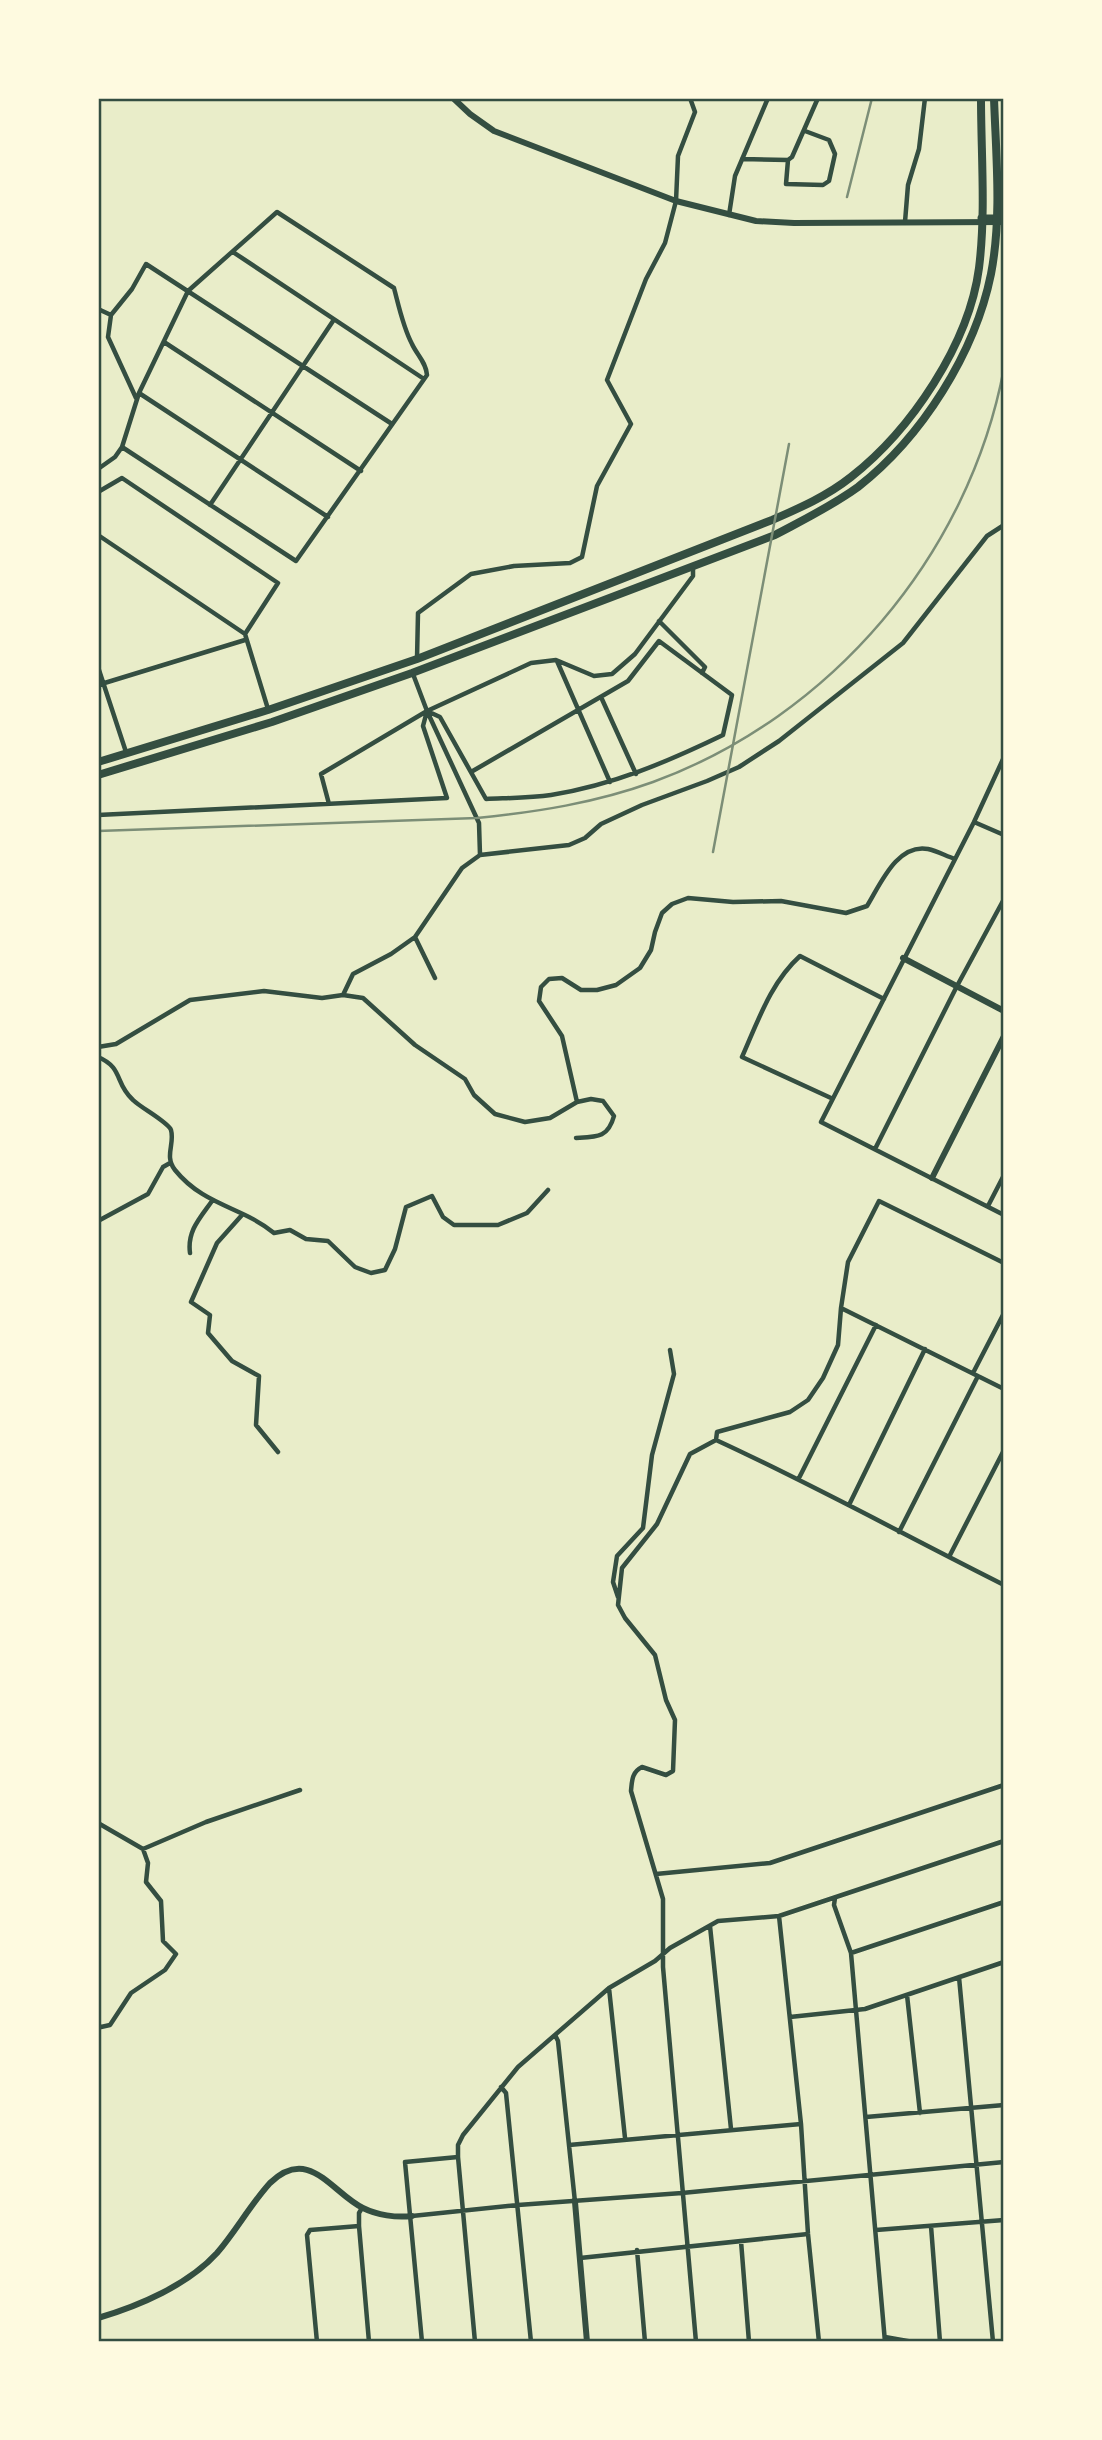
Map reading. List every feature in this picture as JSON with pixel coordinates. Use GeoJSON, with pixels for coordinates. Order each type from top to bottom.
{"type":"FeatureCollection","features":[{"type":"Feature","properties":{"kind":"highway"},"geometry":{"type":"LineString","coordinates":[[98,762],[417,659],[760,525],[814,502],[851,477],[890,442],[922,401],[946,361],[966,318],[979,270],[982,218],[981,98]]}},
{"type":"Feature","properties":{"kind":"highway"},"geometry":{"type":"LineString","coordinates":[[98,775],[272,722],[412,673],[775,535],[819,512],[858,486],[898,449],[932,407],[957,366],[978,322],[1002,219],[995,98]]}},
{"type":"Feature","properties":{"kind":"main road"},"geometry":{"type":"LineString","coordinates":[[982,218],[1002,219]]}},
{"type":"Feature","properties":{"kind":"street"},"geometry":{"type":"LineString","coordinates":[[453,98],[494,131],[676,201],[729,216],[794,223],[958,222],[1002,219]]}},
{"type":"Feature","properties":{"kind":"street"},"geometry":{"type":"LineString","coordinates":[[417,659],[418,613],[471,574],[514,566],[570,564],[582,557],[597,486],[631,424],[607,380],[646,279],[665,243],[676,201],[678,156],[695,112],[690,98]]}},
{"type":"Feature","properties":{"kind":"street"},"geometry":{"type":"LineString","coordinates":[[729,216],[735,176],[768,98]]}},
{"type":"Feature","properties":{"kind":"street"},"geometry":{"type":"LineString","coordinates":[[742,159],[792,158],[818,98]]}},
{"type":"Feature","properties":{"kind":"street"},"geometry":{"type":"LineString","coordinates":[[905,222],[908,185],[919,149],[925,98]]}},
{"type":"Feature","properties":{"kind":"street"},"geometry":{"type":"LineString","coordinates":[[788,160],[786,184],[823,185],[829,181],[835,154],[829,141],[805,131]]}},
{"type":"Feature","properties":{"kind":"street"},"geometry":{"type":"LineString","coordinates":[[98,469],[115,457],[122,447],[138,396],[188,291],[277,212],[394,288],[402,320],[412,345],[426,366],[427,375],[296,561],[122,447]]}},
{"type":"Feature","properties":{"kind":"street"},"geometry":{"type":"LineString","coordinates":[[233,252],[424,379]]}},
{"type":"Feature","properties":{"kind":"street"},"geometry":{"type":"LineString","coordinates":[[328,517],[138,396],[108,337],[111,315],[132,289],[146,264],[392,424]]}},
{"type":"Feature","properties":{"kind":"street"},"geometry":{"type":"LineString","coordinates":[[98,309],[111,315]]}},
{"type":"Feature","properties":{"kind":"street"},"geometry":{"type":"LineString","coordinates":[[210,505],[333,321]]}},
{"type":"Feature","properties":{"kind":"street"},"geometry":{"type":"LineString","coordinates":[[164,342],[361,471]]}},
{"type":"Feature","properties":{"kind":"street"},"geometry":{"type":"LineString","coordinates":[[98,492],[122,478],[278,583],[245,637],[101,685]]}},
{"type":"Feature","properties":{"kind":"street"},"geometry":{"type":"LineString","coordinates":[[343,995],[353,974],[391,954],[415,937],[462,868],[480,855],[569,845],[585,838],[601,824],[642,804],[739,767],[779,741],[903,643],[987,536],[1004,525]]}},
{"type":"Feature","properties":{"kind":"street"},"geometry":{"type":"LineString","coordinates":[[98,535],[245,637],[268,709]]}},
{"type":"Feature","properties":{"kind":"street"},"geometry":{"type":"LineString","coordinates":[[329,804],[321,774],[427,712],[531,663],[556,660],[594,676],[612,674],[635,654],[693,576],[693,565]]}},
{"type":"Feature","properties":{"kind":"street"},"geometry":{"type":"LineString","coordinates":[[659,621],[705,667],[702,673]]}},
{"type":"Feature","properties":{"kind":"street"},"geometry":{"type":"LineString","coordinates":[[427,712],[440,717],[486,799],[549,795],[636,774],[723,735],[732,695],[659,641],[628,681],[471,772]]}},
{"type":"Feature","properties":{"kind":"street"},"geometry":{"type":"LineString","coordinates":[[556,660],[610,782]]}},
{"type":"Feature","properties":{"kind":"street"},"geometry":{"type":"LineString","coordinates":[[98,667],[101,685],[127,753]]}},
{"type":"Feature","properties":{"kind":"street"},"geometry":{"type":"LineString","coordinates":[[412,673],[427,712],[479,822],[480,855]]}},
{"type":"Feature","properties":{"kind":"street"},"geometry":{"type":"LineString","coordinates":[[601,696],[636,774]]}},
{"type":"Feature","properties":{"kind":"street"},"geometry":{"type":"LineString","coordinates":[[98,815],[447,798],[423,726],[427,712]]}},
{"type":"Feature","properties":{"kind":"street"},"geometry":{"type":"LineString","coordinates":[[1004,757],[974,822],[821,1122],[1004,1214]]}},
{"type":"Feature","properties":{"kind":"street"},"geometry":{"type":"LineString","coordinates":[[974,822],[1004,835]]}},
{"type":"Feature","properties":{"kind":"street"},"geometry":{"type":"LineString","coordinates":[[577,1102],[562,1036],[539,1001],[541,987],[549,979],[562,978],[581,990],[597,990],[616,985],[640,968],[646,959],[662,913],[673,904],[688,898],[733,902],[781,901],[846,913],[867,906],[889,869],[904,855],[926,848],[955,859]]}},
{"type":"Feature","properties":{"kind":"street"},"geometry":{"type":"LineString","coordinates":[[875,1149],[1004,899]]}},
{"type":"Feature","properties":{"kind":"street"},"geometry":{"type":"LineString","coordinates":[[415,937],[435,978]]}},
{"type":"Feature","properties":{"kind":"street"},"geometry":{"type":"LineString","coordinates":[[831,1098],[742,1057],[765,1004],[784,970],[800,956],[884,999]]}},
{"type":"Feature","properties":{"kind":"street"},"geometry":{"type":"LineString","coordinates":[[903,958],[1004,1011]]}},
{"type":"Feature","properties":{"kind":"street"},"geometry":{"type":"LineString","coordinates":[[98,1047],[116,1044],[190,1000],[264,991],[322,998],[343,995],[363,998],[415,1045],[465,1079],[474,1095],[495,1114],[525,1122],[550,1118],[577,1102],[591,1099],[603,1101],[614,1116],[611,1129],[603,1135],[576,1138]]}},
{"type":"Feature","properties":{"kind":"street"},"geometry":{"type":"LineString","coordinates":[[932,1178],[1004,1036]]}},
{"type":"Feature","properties":{"kind":"street"},"geometry":{"type":"LineString","coordinates":[[98,1057],[111,1062],[116,1068],[122,1089],[134,1101],[168,1125],[172,1131],[170,1163],[186,1181],[212,1201],[259,1220],[274,1233],[290,1230],[306,1240],[328,1241],[355,1267],[371,1273],[385,1269],[395,1249],[405,1207],[432,1196],[443,1217],[454,1225],[498,1225],[527,1213],[548,1190]]}},
{"type":"Feature","properties":{"kind":"street"},"geometry":{"type":"LineString","coordinates":[[98,1221],[148,1194],[163,1167],[170,1163]]}},
{"type":"Feature","properties":{"kind":"street"},"geometry":{"type":"LineString","coordinates":[[988,1206],[1004,1175]]}},
{"type":"Feature","properties":{"kind":"street"},"geometry":{"type":"LineString","coordinates":[[190,1253],[188,1240],[194,1226],[212,1201]]}},
{"type":"Feature","properties":{"kind":"street"},"geometry":{"type":"LineString","coordinates":[[716,1440],[717,1432],[790,1412],[808,1400],[823,1378],[838,1345],[848,1262],[879,1201],[1004,1263]]}},
{"type":"Feature","properties":{"kind":"street"},"geometry":{"type":"LineString","coordinates":[[242,1215],[217,1243],[191,1302],[210,1315],[208,1333],[232,1362],[259,1377],[256,1425],[278,1452]]}},
{"type":"Feature","properties":{"kind":"street"},"geometry":{"type":"LineString","coordinates":[[841,1308],[1004,1389]]}},
{"type":"Feature","properties":{"kind":"street"},"geometry":{"type":"LineString","coordinates":[[899,1532],[1004,1314]]}},
{"type":"Feature","properties":{"kind":"street"},"geometry":{"type":"LineString","coordinates":[[799,1478],[876,1325]]}},
{"type":"Feature","properties":{"kind":"street"},"geometry":{"type":"LineString","coordinates":[[849,1505],[925,1349]]}},
{"type":"Feature","properties":{"kind":"street"},"geometry":{"type":"LineString","coordinates":[[619,1598],[613,1582],[617,1556],[643,1528],[652,1455],[674,1374],[670,1350]]}},
{"type":"Feature","properties":{"kind":"street"},"geometry":{"type":"LineString","coordinates":[[716,1440],[799,1478],[1004,1585]]}},
{"type":"Feature","properties":{"kind":"street"},"geometry":{"type":"LineString","coordinates":[[696,2342],[662,1955],[663,1899],[631,1791],[632,1778],[636,1770],[642,1767],[666,1775],[673,1771],[675,1720],[666,1700],[655,1655],[625,1618],[618,1605],[622,1568],[657,1524],[690,1454],[716,1440]]}},
{"type":"Feature","properties":{"kind":"street"},"geometry":{"type":"LineString","coordinates":[[949,1557],[1004,1450]]}},
{"type":"Feature","properties":{"kind":"street"},"geometry":{"type":"LineString","coordinates":[[656,1874],[770,1863],[1004,1785]]}},
{"type":"Feature","properties":{"kind":"street"},"geometry":{"type":"LineString","coordinates":[[144,1849],[206,1822],[300,1790]]}},
{"type":"Feature","properties":{"kind":"street"},"geometry":{"type":"LineString","coordinates":[[98,1865],[98,1823],[144,1849],[148,1863],[146,1882],[160,1901],[163,1941],[176,1955],[164,1970],[131,1993],[110,2025],[98,2025]]}},
{"type":"Feature","properties":{"kind":"street"},"geometry":{"type":"LineString","coordinates":[[475,2342],[461,2210],[459,2141],[518,2067],[609,1988],[718,1921],[779,1916],[1004,1841]]}},
{"type":"Feature","properties":{"kind":"street"},"geometry":{"type":"LineString","coordinates":[[835,1898],[834,1905],[851,1953],[885,2339],[913,2342]]}},
{"type":"Feature","properties":{"kind":"street"},"geometry":{"type":"LineString","coordinates":[[851,1953],[1004,1902]]}},
{"type":"Feature","properties":{"kind":"street"},"geometry":{"type":"LineString","coordinates":[[779,1916],[801,2124],[819,2342]]}},
{"type":"Feature","properties":{"kind":"street"},"geometry":{"type":"LineString","coordinates":[[710,1926],[731,2129]]}},
{"type":"Feature","properties":{"kind":"street"},"geometry":{"type":"LineString","coordinates":[[790,2017],[857,2011],[1004,1962]]}},
{"type":"Feature","properties":{"kind":"street"},"geometry":{"type":"LineString","coordinates":[[959,1977],[993,2342]]}},
{"type":"Feature","properties":{"kind":"street"},"geometry":{"type":"LineString","coordinates":[[609,1988],[625,2138]]}},
{"type":"Feature","properties":{"kind":"street"},"geometry":{"type":"LineString","coordinates":[[908,1994],[920,2113]]}},
{"type":"Feature","properties":{"kind":"street"},"geometry":{"type":"LineString","coordinates":[[555,2035],[558,2041],[575,2202],[587,2342]]}},
{"type":"Feature","properties":{"kind":"street"},"geometry":{"type":"LineString","coordinates":[[501,2087],[506,2093],[531,2342]]}},
{"type":"Feature","properties":{"kind":"street"},"geometry":{"type":"LineString","coordinates":[[866,2117],[1004,2105]]}},
{"type":"Feature","properties":{"kind":"street"},"geometry":{"type":"LineString","coordinates":[[569,2145],[801,2124]]}},
{"type":"Feature","properties":{"kind":"street"},"geometry":{"type":"LineString","coordinates":[[422,2342],[405,2162],[458,2157]]}},
{"type":"Feature","properties":{"kind":"street"},"geometry":{"type":"LineString","coordinates":[[98,2318],[172,2287],[200,2269],[216,2255],[270,2183],[287,2171],[309,2170],[321,2174],[362,2208],[402,2217],[1004,2162]]}},
{"type":"Feature","properties":{"kind":"street"},"geometry":{"type":"LineString","coordinates":[[362,2208],[359,2213],[359,2226],[369,2342]]}},
{"type":"Feature","properties":{"kind":"street"},"geometry":{"type":"LineString","coordinates":[[876,2230],[1004,2220]]}},
{"type":"Feature","properties":{"kind":"street"},"geometry":{"type":"LineString","coordinates":[[317,2342],[307,2235],[310,2230],[359,2226]]}},
{"type":"Feature","properties":{"kind":"street"},"geometry":{"type":"LineString","coordinates":[[931,2226],[940,2342]]}},
{"type":"Feature","properties":{"kind":"street"},"geometry":{"type":"LineString","coordinates":[[580,2258],[808,2234]]}},
{"type":"Feature","properties":{"kind":"street"},"geometry":{"type":"LineString","coordinates":[[741,2241],[749,2342]]}},
{"type":"Feature","properties":{"kind":"street"},"geometry":{"type":"LineString","coordinates":[[637,2250],[645,2342]]}},
{"type":"Feature","properties":{"kind":"railway"},"geometry":{"type":"LineString","coordinates":[[847,197],[872,98]]}},
{"type":"Feature","properties":{"kind":"railway"},"geometry":{"type":"LineString","coordinates":[[98,831],[499,816],[544,810],[609,796],[653,782],[718,753],[778,716],[833,672],[882,621],[924,564],[959,502],[986,437],[1004,368]]}},
{"type":"Feature","properties":{"kind":"railway"},"geometry":{"type":"LineString","coordinates":[[713,852],[789,444]]}}]}
